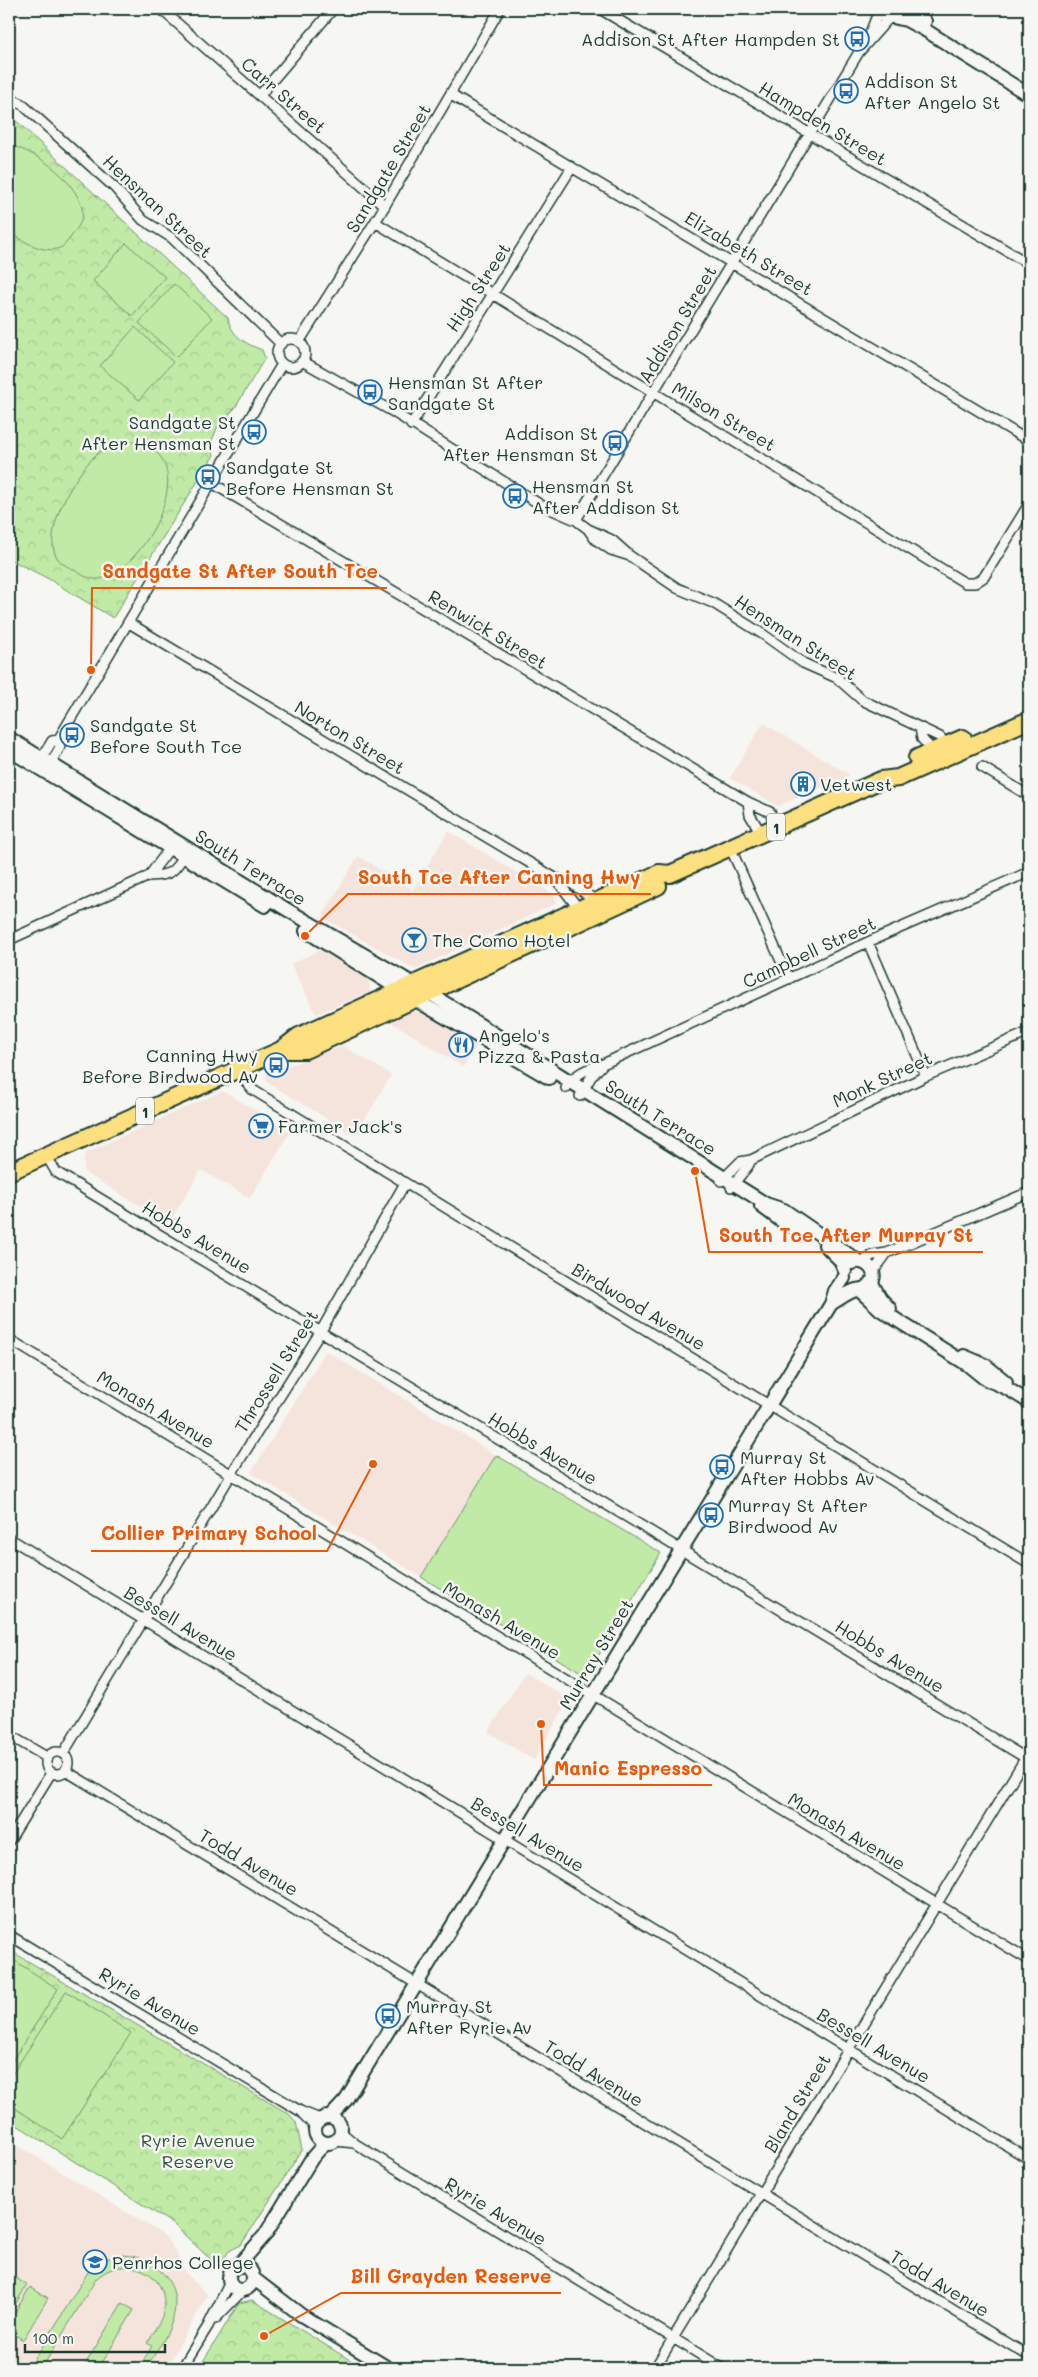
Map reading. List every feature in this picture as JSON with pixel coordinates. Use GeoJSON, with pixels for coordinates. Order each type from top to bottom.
{"type":"FeatureCollection","features":[{"type":"Feature","properties":{"kind":"highway","name":"1"},"geometry":{"type":"LineString","coordinates":[[9,1172],[281,1050],[305,1050],[579,909],[659,873],[670,874],[881,780],[898,778],[1029,708]]}},
{"type":"Feature","properties":{"kind":"highway","name":"1"},"geometry":{"type":"LineString","coordinates":[[944,752],[1029,720]]}},
{"type":"Feature","properties":{"kind":"highway","name":"1"},"geometry":{"type":"LineString","coordinates":[[415,992],[665,883],[670,874]]}},
{"type":"Feature","properties":{"kind":"main road"},"geometry":{"type":"LineString","coordinates":[[906,9],[1029,86]]}},
{"type":"Feature","properties":{"kind":"main road"},"geometry":{"type":"LineString","coordinates":[[887,13],[925,30],[1029,95]]}},
{"type":"Feature","properties":{"kind":"main road","name":"South Terrace"},"geometry":{"type":"LineString","coordinates":[[9,738],[44,765],[728,1182],[766,1204],[784,1210],[860,1261]]}},
{"type":"Feature","properties":{"kind":"main road","name":"South Terrace"},"geometry":{"type":"LineString","coordinates":[[9,750],[44,765]]}},
{"type":"Feature","properties":{"kind":"main road","name":"South Terrace"},"geometry":{"type":"LineString","coordinates":[[728,1182],[780,1220],[828,1247],[840,1260],[844,1274]]}},
{"type":"Feature","properties":{"kind":"main road"},"geometry":{"type":"LineString","coordinates":[[1029,1396],[1002,1380],[986,1365],[971,1360],[894,1313],[880,1298],[872,1278],[870,1266],[860,1261],[850,1264],[844,1274],[848,1286],[857,1290],[881,1310],[968,1365],[978,1374],[1029,1402]]}},
{"type":"Feature","properties":{"kind":"main road","name":"Murray Street"},"geometry":{"type":"LineString","coordinates":[[248,2283],[254,2261],[265,2235],[831,1304],[844,1274]]}},
{"type":"Feature","properties":{"kind":"main road"},"geometry":{"type":"LineString","coordinates":[[857,1290],[866,1288],[872,1278]]}},
{"type":"Feature","properties":{"kind":"main road","name":"Murray Street"},"geometry":{"type":"LineString","coordinates":[[831,1304],[857,1290]]}},
{"type":"Feature","properties":{"kind":"main road","name":"Murray Street"},"geometry":{"type":"LineString","coordinates":[[237,2267],[265,2235]]}},
{"type":"Feature","properties":{"kind":"main road"},"geometry":{"type":"LineString","coordinates":[[248,2283],[235,2288],[230,2282],[231,2271],[237,2267],[244,2267],[248,2283],[388,2368]]}},
{"type":"Feature","properties":{"kind":"street","name":"Carr Street"},"geometry":{"type":"LineString","coordinates":[[161,9],[385,206]]}},
{"type":"Feature","properties":{"kind":"street"},"geometry":{"type":"LineString","coordinates":[[260,95],[333,9]]}},
{"type":"Feature","properties":{"kind":"street","name":"Sandgate Street"},"geometry":{"type":"LineString","coordinates":[[299,342],[385,206],[500,9]]}},
{"type":"Feature","properties":{"kind":"street","name":"Hampden Street"},"geometry":{"type":"LineString","coordinates":[[600,9],[1029,264]]}},
{"type":"Feature","properties":{"kind":"street","name":"Addison Street"},"geometry":{"type":"LineString","coordinates":[[576,520],[809,133],[867,41],[887,13]]}},
{"type":"Feature","properties":{"kind":"street","name":"Elizabeth Street"},"geometry":{"type":"LineString","coordinates":[[451,95],[733,262],[1029,441]]}},
{"type":"Feature","properties":{"kind":"street","name":"Hensman Street"},"geometry":{"type":"LineString","coordinates":[[9,96],[23,105],[115,188],[144,220],[172,238],[281,344]]}},
{"type":"Feature","properties":{"kind":"street","name":"High Street"},"geometry":{"type":"LineString","coordinates":[[411,425],[572,167]]}},
{"type":"Feature","properties":{"kind":"street","name":"Milson Street"},"geometry":{"type":"LineString","coordinates":[[375,222],[965,583],[975,583],[984,577],[1029,504]]}},
{"type":"Feature","properties":{"kind":"street"},"geometry":{"type":"LineString","coordinates":[[44,765],[52,742],[58,740],[282,364],[278,352],[281,344],[288,340],[299,342],[304,349],[302,361],[295,367],[282,364]]}},
{"type":"Feature","properties":{"kind":"street","name":"Hensman Street"},"geometry":{"type":"LineString","coordinates":[[302,361],[390,410],[411,425],[541,505],[576,520],[588,529],[612,540],[630,556],[677,588],[705,598],[732,614],[811,668],[836,678],[862,700],[940,737],[944,752]]}},
{"type":"Feature","properties":{"kind":"street","name":"Renwick Street"},"geometry":{"type":"LineString","coordinates":[[212,483],[748,802],[770,812],[776,827]]}},
{"type":"Feature","properties":{"kind":"street","name":"Norton Street"},"geometry":{"type":"LineString","coordinates":[[129,623],[555,878],[570,882],[590,894],[596,901]]}},
{"type":"Feature","properties":{"kind":"street"},"geometry":{"type":"LineString","coordinates":[[920,728],[922,739],[944,752]]}},
{"type":"Feature","properties":{"kind":"street"},"geometry":{"type":"LineString","coordinates":[[982,767],[1029,796]]}},
{"type":"Feature","properties":{"kind":"street"},"geometry":{"type":"LineString","coordinates":[[748,802],[750,814],[761,834]]}},
{"type":"Feature","properties":{"kind":"street"},"geometry":{"type":"LineString","coordinates":[[149,876],[173,844]]}},
{"type":"Feature","properties":{"kind":"street"},"geometry":{"type":"LineString","coordinates":[[730,847],[789,979]]}},
{"type":"Feature","properties":{"kind":"street"},"geometry":{"type":"LineString","coordinates":[[9,940],[149,876],[166,875],[172,872],[186,852]]}},
{"type":"Feature","properties":{"kind":"street","name":"Campbell Street"},"geometry":{"type":"LineString","coordinates":[[568,1084],[590,1067],[603,1064],[868,942],[1029,872]]}},
{"type":"Feature","properties":{"kind":"street","name":"Norton Street"},"geometry":{"type":"LineString","coordinates":[[555,878],[579,909]]}},
{"type":"Feature","properties":{"kind":"street"},"geometry":{"type":"LineString","coordinates":[[868,942],[926,1076]]}},
{"type":"Feature","properties":{"kind":"street","name":"Monk Street"},"geometry":{"type":"LineString","coordinates":[[728,1182],[740,1162],[750,1160],[926,1076],[1029,1032]]}},
{"type":"Feature","properties":{"kind":"street","name":"Campbell Street"},"geometry":{"type":"LineString","coordinates":[[582,1093],[591,1077],[603,1064]]}},
{"type":"Feature","properties":{"kind":"street","name":"Birdwood Avenue"},"geometry":{"type":"LineString","coordinates":[[236,1070],[253,1090],[1029,1564]]}},
{"type":"Feature","properties":{"kind":"street","name":"Hobbs Avenue"},"geometry":{"type":"LineString","coordinates":[[46,1155],[56,1172],[681,1550],[1028,1757]]}},
{"type":"Feature","properties":{"kind":"street","name":"Throssell Street"},"geometry":{"type":"LineString","coordinates":[[63,1754],[232,1473],[321,1331],[405,1183]]}},
{"type":"Feature","properties":{"kind":"street"},"geometry":{"type":"LineString","coordinates":[[860,1261],[873,1255],[887,1254],[1029,1192]]}},
{"type":"Feature","properties":{"kind":"street"},"geometry":{"type":"LineString","coordinates":[[872,1278],[887,1254]]}},
{"type":"Feature","properties":{"kind":"street","name":"Monash Avenue"},"geometry":{"type":"LineString","coordinates":[[9,1339],[232,1473],[1029,1960]]}},
{"type":"Feature","properties":{"kind":"street","name":"Bessell Avenue"},"geometry":{"type":"LineString","coordinates":[[9,1538],[1029,2158]]}},
{"type":"Feature","properties":{"kind":"street"},"geometry":{"type":"LineString","coordinates":[[9,1735],[48,1758]]}},
{"type":"Feature","properties":{"kind":"street"},"geometry":{"type":"LineString","coordinates":[[53,1753],[63,1754],[68,1761],[66,1770],[60,1774],[51,1773],[46,1764],[48,1758],[53,1753]]}},
{"type":"Feature","properties":{"kind":"street","name":"Bland Street"},"geometry":{"type":"LineString","coordinates":[[655,2368],[936,1904],[1028,1757]]}},
{"type":"Feature","properties":{"kind":"street","name":"Todd Avenue"},"geometry":{"type":"LineString","coordinates":[[66,1770],[1029,2356]]}},
{"type":"Feature","properties":{"kind":"street"},"geometry":{"type":"LineString","coordinates":[[9,1841],[51,1773]]}},
{"type":"Feature","properties":{"kind":"street","name":"Ryrie Avenue"},"geometry":{"type":"LineString","coordinates":[[9,1935],[722,2368]]}},
{"type":"Feature","properties":{"kind":"street","name":"Murray Street"},"geometry":{"type":"LineString","coordinates":[[182,2368],[208,2326],[230,2282]]}},
{"type":"Feature","properties":{"kind":"street","name":"Murray Street"},"geometry":{"type":"LineString","coordinates":[[208,2326],[248,2283]]}},
{"type":"Feature","properties":{"kind":"shaded area"},"geometry":{"type":"Polygon","coordinates":[[[763,723],[850,775],[778,806],[730,778],[763,723]]]}},
{"type":"Feature","properties":{"kind":"shaded area"},"geometry":{"type":"Polygon","coordinates":[[[448,831],[554,895],[557,903],[415,969],[322,917],[358,856],[413,890],[448,831]]]}},
{"type":"Feature","properties":{"kind":"shaded area"},"geometry":{"type":"Polygon","coordinates":[[[320,950],[369,980],[370,992],[316,1014],[291,964],[320,950]]]}},
{"type":"Feature","properties":{"kind":"shaded area"},"geometry":{"type":"Polygon","coordinates":[[[414,1011],[428,1014],[477,1045],[463,1067],[390,1021],[414,1011]]]}},
{"type":"Feature","properties":{"kind":"shaded area"},"geometry":{"type":"Polygon","coordinates":[[[343,1046],[391,1075],[355,1136],[267,1082],[266,1074],[343,1046]]]}},
{"type":"Feature","properties":{"kind":"shaded area"},"geometry":{"type":"Polygon","coordinates":[[[220,1092],[225,1092],[290,1132],[250,1198],[201,1170],[169,1223],[84,1172],[84,1158],[87,1152],[220,1092]]]}},
{"type":"Feature","properties":{"kind":"shaded area"},"geometry":{"type":"Polygon","coordinates":[[[326,1351],[496,1455],[421,1577],[251,1473],[326,1351]]]}},
{"type":"Feature","properties":{"kind":"shaded area"},"geometry":{"type":"Polygon","coordinates":[[[525,1673],[562,1695],[566,1705],[534,1760],[488,1732],[525,1673]]]}},
{"type":"Feature","properties":{"kind":"shaded area","name":"Penrhos College"},"geometry":{"type":"Polygon","coordinates":[[[9,2140],[165,2236],[177,2254],[184,2271],[208,2295],[166,2368],[9,2368],[9,2140]]]}},
{"type":"Feature","properties":{"kind":"green space"},"geometry":{"type":"Polygon","coordinates":[[[9,114],[228,318],[232,330],[240,338],[262,350],[265,358],[235,408],[218,426],[210,445],[214,455],[113,618],[47,578],[9,559],[9,114]]]}},
{"type":"Feature","properties":{"kind":"green space"},"geometry":{"type":"Polygon","coordinates":[[[9,145],[20,148],[53,168],[71,186],[78,197],[82,208],[81,221],[62,247],[48,250],[34,246],[9,231],[9,145]]]}},
{"type":"Feature","properties":{"kind":"green space"},"geometry":{"type":"Polygon","coordinates":[[[126,243],[165,277],[132,316],[93,281],[126,243]]]}},
{"type":"Feature","properties":{"kind":"green space"},"geometry":{"type":"Polygon","coordinates":[[[174,284],[212,318],[177,357],[139,323],[174,284]]]}},
{"type":"Feature","properties":{"kind":"green space"},"geometry":{"type":"Polygon","coordinates":[[[135,327],[173,362],[139,400],[100,366],[135,327]]]}},
{"type":"Feature","properties":{"kind":"green space"},"geometry":{"type":"Polygon","coordinates":[[[122,441],[150,448],[165,465],[167,487],[161,513],[148,538],[131,560],[112,575],[94,579],[84,576],[58,559],[53,548],[56,519],[70,489],[88,464],[102,450],[122,441]]]}},
{"type":"Feature","properties":{"kind":"green space"},"geometry":{"type":"Polygon","coordinates":[[[496,1455],[661,1553],[586,1676],[421,1577],[496,1455]]]}},
{"type":"Feature","properties":{"kind":"green space","name":"Ryrie Avenue Reserve"},"geometry":{"type":"Polygon","coordinates":[[[9,1950],[289,2114],[296,2122],[302,2150],[241,2245],[229,2251],[220,2264],[211,2260],[173,2224],[9,2120],[9,1950]]]}},
{"type":"Feature","properties":{"kind":"green space"},"geometry":{"type":"Polygon","coordinates":[[[9,1957],[58,1989],[9,2066],[9,1957]]]}},
{"type":"Feature","properties":{"kind":"green space"},"geometry":{"type":"Polygon","coordinates":[[[66,1991],[131,2033],[62,2139],[9,2104],[9,2079],[66,1991]]]}},
{"type":"Feature","properties":{"kind":"green space"},"geometry":{"type":"Polygon","coordinates":[[[120,2255],[133,2256],[155,2266],[164,2274],[174,2296],[175,2308],[170,2327],[146,2368],[139,2368],[152,2346],[147,2343],[157,2326],[164,2308],[163,2295],[151,2275],[130,2267],[107,2271],[96,2279],[42,2368],[29,2368],[88,2272],[102,2260],[120,2255]]]}},
{"type":"Feature","properties":{"kind":"green space"},"geometry":{"type":"Polygon","coordinates":[[[9,2274],[27,2285],[9,2315],[9,2274]]]}},
{"type":"Feature","properties":{"kind":"green space"},"geometry":{"type":"Polygon","coordinates":[[[30,2287],[48,2298],[23,2340],[9,2331],[9,2322],[30,2287]]]}},
{"type":"Feature","properties":{"kind":"green space"},"geometry":{"type":"Polygon","coordinates":[[[252,2300],[363,2368],[199,2368],[239,2303],[252,2300]]]}},
{"type":"Feature","properties":{"kind":"green space"},"geometry":{"type":"Polygon","coordinates":[[[122,2303],[134,2310],[99,2368],[83,2368],[122,2303]]]}},
{"type":"Feature","properties":{"kind":"place","name":"Addison St After Hampden St"},"geometry":{"type":"Point","coordinates":[857,39]}},
{"type":"Feature","properties":{"kind":"place","name":"Addison St After Angelo St"},"geometry":{"type":"Point","coordinates":[846,91]}},
{"type":"Feature","properties":{"kind":"place","name":"Hensman St After Sandgate St"},"geometry":{"type":"Point","coordinates":[370,392]}},
{"type":"Feature","properties":{"kind":"place","name":"Sandgate St After Hensman St"},"geometry":{"type":"Point","coordinates":[254,432]}},
{"type":"Feature","properties":{"kind":"place","name":"Addison St After Hensman St"},"geometry":{"type":"Point","coordinates":[615,443]}},
{"type":"Feature","properties":{"kind":"place","name":"Sandgate St Before Hensman St"},"geometry":{"type":"Point","coordinates":[208,477]}},
{"type":"Feature","properties":{"kind":"place","name":"Hensman St After Addison St"},"geometry":{"type":"Point","coordinates":[515,496]}},
{"type":"Feature","properties":{"kind":"place","name":"Sandgate St After South Tce"},"geometry":{"type":"Point","coordinates":[91,670]}},
{"type":"Feature","properties":{"kind":"place","name":"Sandgate St Before South Tce"},"geometry":{"type":"Point","coordinates":[72,735]}},
{"type":"Feature","properties":{"kind":"place","name":"Vetwest"},"geometry":{"type":"Point","coordinates":[803,784]}},
{"type":"Feature","properties":{"kind":"place","name":"South Tce After Canning Hwy"},"geometry":{"type":"Point","coordinates":[305,936]}},
{"type":"Feature","properties":{"kind":"place","name":"The Como Hotel"},"geometry":{"type":"Point","coordinates":[414,940]}},
{"type":"Feature","properties":{"kind":"place","name":"Angelo's Pizza & Pasta"},"geometry":{"type":"Point","coordinates":[461,1045]}},
{"type":"Feature","properties":{"kind":"place","name":"Canning Hwy Before Birdwood Av"},"geometry":{"type":"Point","coordinates":[276,1065]}},
{"type":"Feature","properties":{"kind":"place","name":"Farmer Jack's"},"geometry":{"type":"Point","coordinates":[261,1126]}},
{"type":"Feature","properties":{"kind":"place","name":"South Tce After Murray St"},"geometry":{"type":"Point","coordinates":[695,1171]}},
{"type":"Feature","properties":{"kind":"place","name":"Collier Primary School"},"geometry":{"type":"Point","coordinates":[373,1464]}},
{"type":"Feature","properties":{"kind":"place","name":"Murray St After Hobbs Av"},"geometry":{"type":"Point","coordinates":[722,1467]}},
{"type":"Feature","properties":{"kind":"place","name":"Murray St After Birdwood Av"},"geometry":{"type":"Point","coordinates":[711,1515]}},
{"type":"Feature","properties":{"kind":"place","name":"Manic Espresso"},"geometry":{"type":"Point","coordinates":[541,1724]}},
{"type":"Feature","properties":{"kind":"place","name":"Murray St After Ryrie Av"},"geometry":{"type":"Point","coordinates":[388,2016]}},
{"type":"Feature","properties":{"kind":"place","name":"Penrhos College"},"geometry":{"type":"Point","coordinates":[95,2262]}},
{"type":"Feature","properties":{"kind":"place","name":"Bill Grayden Reserve"},"geometry":{"type":"Point","coordinates":[264,2336]}}]}
